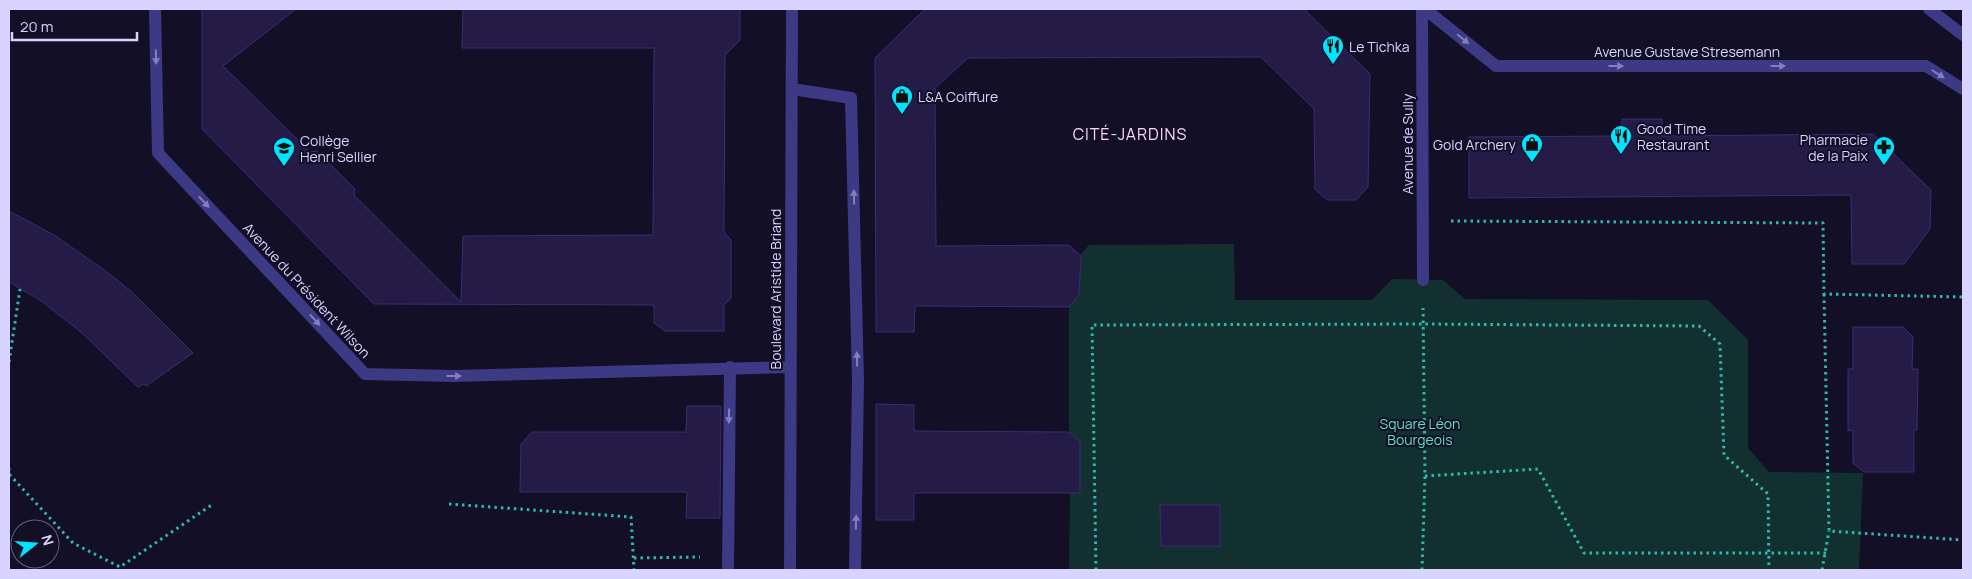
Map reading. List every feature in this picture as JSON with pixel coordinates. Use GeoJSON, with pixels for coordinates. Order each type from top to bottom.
{"type":"FeatureCollection","features":[{"type":"Feature","properties":{"kind":"street","name":"Avenue du Président Wilson"},"geometry":{"type":"LineString","coordinates":[[155,9],[158,153],[365,374],[453,376],[790,367]]}},
{"type":"Feature","properties":{"kind":"street","name":"Boulevard Aristide Briand"},"geometry":{"type":"LineString","coordinates":[[790,570],[792,9]]}},
{"type":"Feature","properties":{"kind":"street","name":"Avenue Gustave Stresemann"},"geometry":{"type":"LineString","coordinates":[[1423,9],[1496,66],[1926,66],[1963,89]]}},
{"type":"Feature","properties":{"kind":"street","name":"Avenue de Sully"},"geometry":{"type":"LineString","coordinates":[[1423,9],[1423,280]]}},
{"type":"Feature","properties":{"kind":"street"},"geometry":{"type":"LineString","coordinates":[[1929,9],[1963,35]]}},
{"type":"Feature","properties":{"kind":"street"},"geometry":{"type":"LineString","coordinates":[[792,89],[851,98],[858,380],[855,570]]}},
{"type":"Feature","properties":{"kind":"street"},"geometry":{"type":"LineString","coordinates":[[728,570],[730,368]]}},
{"type":"Feature","properties":{"kind":"path"},"geometry":{"type":"LineString","coordinates":[[1422,221],[1823,223],[1829,530],[1822,570]]}},
{"type":"Feature","properties":{"kind":"path"},"geometry":{"type":"LineString","coordinates":[[1422,570],[1425,476],[1423,280]]}},
{"type":"Feature","properties":{"kind":"path"},"geometry":{"type":"LineString","coordinates":[[9,362],[20,288]]}},
{"type":"Feature","properties":{"kind":"path"},"geometry":{"type":"LineString","coordinates":[[1824,294],[1963,297]]}},
{"type":"Feature","properties":{"kind":"path"},"geometry":{"type":"LineString","coordinates":[[1096,570],[1092,325],[1423,324],[1699,326],[1720,344],[1724,455],[1768,494],[1769,570]]}},
{"type":"Feature","properties":{"kind":"path"},"geometry":{"type":"LineString","coordinates":[[9,468],[9,474],[73,543],[120,569],[213,504]]}},
{"type":"Feature","properties":{"kind":"path"},"geometry":{"type":"LineString","coordinates":[[1425,476],[1538,470],[1584,553],[1826,553]]}},
{"type":"Feature","properties":{"kind":"path"},"geometry":{"type":"LineString","coordinates":[[450,504],[632,517],[634,570]]}},
{"type":"Feature","properties":{"kind":"path"},"geometry":{"type":"LineString","coordinates":[[1829,530],[1963,540]]}},
{"type":"Feature","properties":{"kind":"path"},"geometry":{"type":"LineString","coordinates":[[634,558],[701,556]]}},
{"type":"Feature","properties":{"kind":"green space","name":"Square Léon Bourgeois"},"geometry":{"type":"Polygon","coordinates":[[[1234,244],[1235,300],[1372,300],[1392,279],[1443,280],[1465,299],[1708,300],[1748,340],[1748,448],[1769,472],[1863,473],[1859,570],[1069,570],[1070,493],[1080,482],[1080,442],[1069,432],[1069,307],[1079,295],[1080,255],[1089,245],[1234,244]]]}},
{"type":"Feature","properties":{"kind":"building","name":"Collège Henri Sellier"},"geometry":{"type":"Polygon","coordinates":[[[202,9],[296,9],[223,66],[310,152],[317,151],[355,189],[354,195],[461,302],[463,236],[653,235],[654,48],[462,48],[463,9],[740,9],[740,40],[725,55],[724,232],[731,240],[731,298],[724,305],[724,331],[665,331],[654,323],[654,305],[374,304],[202,129],[202,9]]]}},
{"type":"Feature","properties":{"kind":"building"},"geometry":{"type":"Polygon","coordinates":[[[925,9],[1304,9],[1370,74],[1368,187],[1356,200],[1327,200],[1315,189],[1314,109],[1261,57],[968,58],[935,88],[936,246],[1069,245],[1081,256],[1079,295],[1069,307],[915,306],[914,332],[876,332],[875,58],[925,9]]]}},
{"type":"Feature","properties":{"kind":"building"},"geometry":{"type":"Polygon","coordinates":[[[1622,119],[1662,119],[1662,136],[1873,134],[1931,190],[1930,229],[1904,264],[1852,264],[1851,195],[1469,198],[1469,137],[1622,136],[1622,119]]]}},
{"type":"Feature","properties":{"kind":"building"},"geometry":{"type":"Polygon","coordinates":[[[9,211],[54,235],[103,269],[132,292],[193,353],[146,386],[144,384],[138,387],[82,333],[40,300],[9,282],[9,211]]]}},
{"type":"Feature","properties":{"kind":"building"},"geometry":{"type":"Polygon","coordinates":[[[1853,327],[1903,327],[1913,337],[1912,369],[1918,369],[1917,430],[1914,430],[1914,472],[1864,472],[1853,463],[1853,430],[1848,431],[1848,369],[1853,369],[1853,327]]]}},
{"type":"Feature","properties":{"kind":"building"},"geometry":{"type":"Polygon","coordinates":[[[876,404],[914,405],[914,431],[1069,432],[1080,442],[1080,493],[914,493],[914,520],[876,520],[876,404]]]}},
{"type":"Feature","properties":{"kind":"building"},"geometry":{"type":"Polygon","coordinates":[[[687,406],[721,406],[720,518],[686,518],[687,492],[520,492],[521,444],[532,432],[686,432],[687,406]]]}},
{"type":"Feature","properties":{"kind":"building"},"geometry":{"type":"Polygon","coordinates":[[[1160,505],[1220,505],[1220,546],[1161,546],[1160,505]]]}},
{"type":"Feature","properties":{"kind":"place","name":"Le Tichka"},"geometry":{"type":"Point","coordinates":[1333,65]}},
{"type":"Feature","properties":{"kind":"place","name":"L&A Coiffure"},"geometry":{"type":"Point","coordinates":[902,115]}},
{"type":"Feature","properties":{"kind":"place","name":"Good Time Restaurant"},"geometry":{"type":"Point","coordinates":[1621,155]}},
{"type":"Feature","properties":{"kind":"place","name":"Gold Archery"},"geometry":{"type":"Point","coordinates":[1532,163]}},
{"type":"Feature","properties":{"kind":"place","name":"Pharmacie de la Paix"},"geometry":{"type":"Point","coordinates":[1884,166]}},
{"type":"Feature","properties":{"kind":"place","name":"Collège Henri Sellier"},"geometry":{"type":"Point","coordinates":[284,167]}},
{"type":"Feature","properties":{"kind":"district","name":"CITÉ-JARDINS"},"geometry":{"type":"Point","coordinates":[1130,134]}}]}
